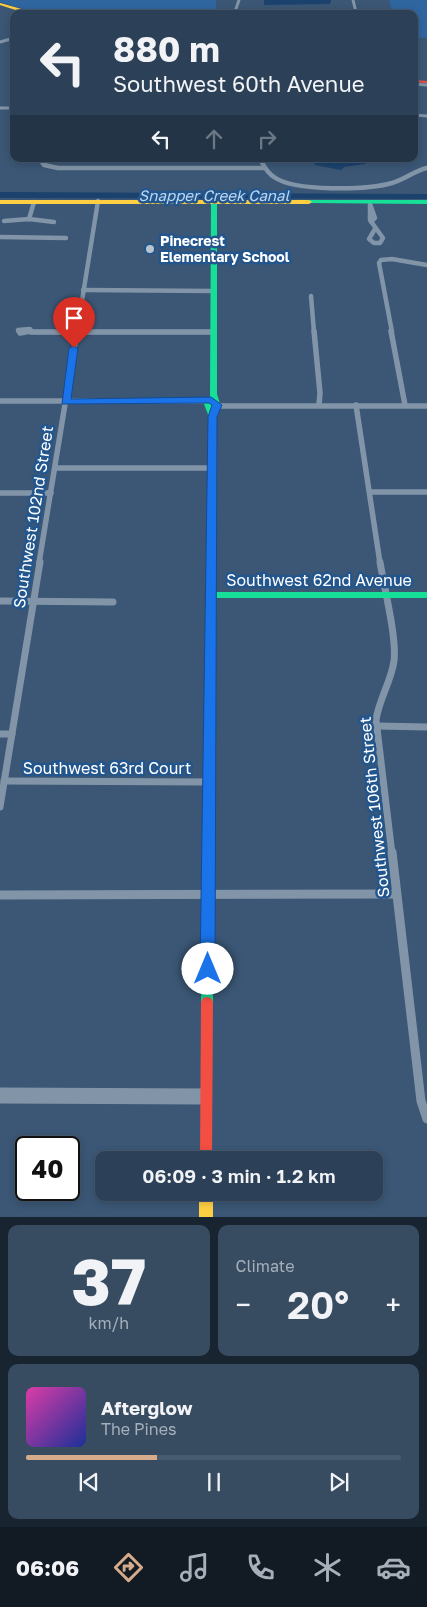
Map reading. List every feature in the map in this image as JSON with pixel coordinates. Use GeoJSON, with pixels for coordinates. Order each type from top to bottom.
{"type":"FeatureCollection","features":[{"type":"Feature","properties":{"kind":"street"},"geometry":{"type":"LineString","coordinates":[[0,4],[20,10]]}},
{"type":"Feature","properties":{"kind":"street"},"geometry":{"type":"LineString","coordinates":[[42,162],[44,165],[62,168],[264,168]]}},
{"type":"Feature","properties":{"kind":"street"},"geometry":{"type":"LineString","coordinates":[[261,162],[264,168],[284,182],[318,188],[385,185],[402,179],[420,169],[427,168]]}},
{"type":"Feature","properties":{"kind":"street"},"geometry":{"type":"LineString","coordinates":[[0,202],[33,205],[98,201],[370,204],[427,202]]}},
{"type":"Feature","properties":{"kind":"street","name":"Southwest 102nd Street"},"geometry":{"type":"LineString","coordinates":[[0,807],[98,201]]}},
{"type":"Feature","properties":{"kind":"street"},"geometry":{"type":"LineString","coordinates":[[206,1151],[214,202]]}},
{"type":"Feature","properties":{"kind":"street"},"geometry":{"type":"LineString","coordinates":[[370,204],[375,218],[371,222],[376,229]]}},
{"type":"Feature","properties":{"kind":"street"},"geometry":{"type":"LineString","coordinates":[[29,217],[32,214],[33,205]]}},
{"type":"Feature","properties":{"kind":"street"},"geometry":{"type":"LineString","coordinates":[[4,221],[29,217],[54,222]]}},
{"type":"Feature","properties":{"kind":"street"},"geometry":{"type":"LineString","coordinates":[[0,237],[66,238]]}},
{"type":"Feature","properties":{"kind":"street"},"geometry":{"type":"LineString","coordinates":[[405,406],[379,264],[381,260],[392,258],[427,265]]}},
{"type":"Feature","properties":{"kind":"street"},"geometry":{"type":"LineString","coordinates":[[83,290],[213,291]]}},
{"type":"Feature","properties":{"kind":"street"},"geometry":{"type":"LineString","coordinates":[[311,296],[321,405]]}},
{"type":"Feature","properties":{"kind":"street"},"geometry":{"type":"LineString","coordinates":[[31,332],[213,332]]}},
{"type":"Feature","properties":{"kind":"street"},"geometry":{"type":"LineString","coordinates":[[0,402],[191,402],[233,406],[427,406]]}},
{"type":"Feature","properties":{"kind":"street","name":"Southwest 106th Street"},"geometry":{"type":"LineString","coordinates":[[356,406],[386,595],[394,661],[393,671],[377,710],[377,726],[421,1101],[427,1119]]}},
{"type":"Feature","properties":{"kind":"street"},"geometry":{"type":"LineString","coordinates":[[55,468],[212,468]]}},
{"type":"Feature","properties":{"kind":"street"},"geometry":{"type":"LineString","coordinates":[[370,492],[427,492]]}},
{"type":"Feature","properties":{"kind":"street"},"geometry":{"type":"LineString","coordinates":[[0,493],[51,493]]}},
{"type":"Feature","properties":{"kind":"street","name":"Southwest 62nd Avenue"},"geometry":{"type":"LineString","coordinates":[[211,595],[427,595]]}},
{"type":"Feature","properties":{"kind":"street"},"geometry":{"type":"LineString","coordinates":[[0,601],[113,602]]}},
{"type":"Feature","properties":{"kind":"street"},"geometry":{"type":"LineString","coordinates":[[377,726],[427,727]]}},
{"type":"Feature","properties":{"kind":"street"},"geometry":{"type":"LineString","coordinates":[[0,734],[12,734]]}},
{"type":"Feature","properties":{"kind":"street","name":"Southwest 63rd Court"},"geometry":{"type":"LineString","coordinates":[[4,781],[209,782]]}},
{"type":"Feature","properties":{"kind":"street"},"geometry":{"type":"LineString","coordinates":[[0,895],[396,894]]}},
{"type":"Feature","properties":{"kind":"street"},"geometry":{"type":"LineString","coordinates":[[0,1092],[207,1096]]}},
{"type":"Feature","properties":{"kind":"street"},"geometry":{"type":"LineString","coordinates":[[0,1099],[207,1096]]}},
{"type":"Feature","properties":{"kind":"street"},"geometry":{"type":"LineString","coordinates":[[206,1201],[206,1217]]}},
{"type":"Feature","properties":{"kind":"shaded area"},"geometry":{"type":"Polygon","coordinates":[[[0,0],[216,0],[216,10],[27,10],[0,2],[0,0]]]}},
{"type":"Feature","properties":{"kind":"shaded area"},"geometry":{"type":"Polygon","coordinates":[[[389,0],[427,0],[427,38],[418,38],[418,10],[392,10],[389,0]]]}},
{"type":"Feature","properties":{"kind":"water"},"geometry":{"type":"Polygon","coordinates":[[[264,0],[331,1],[330,4],[264,5],[264,0]]]}},
{"type":"Feature","properties":{"kind":"water"},"geometry":{"type":"Polygon","coordinates":[[[314,162],[367,162],[365,164],[344,167],[341,170],[315,165],[314,162]]]}},
{"type":"Feature","properties":{"kind":"water","name":"Snapper Creek Canal"},"geometry":{"type":"Polygon","coordinates":[[[0,192],[427,194],[427,199],[0,198],[0,192]]]}},
{"type":"Feature","properties":{"kind":"traffic: fast"},"geometry":{"type":"LineString","coordinates":[[214,202],[213,394],[215,401]]}},
{"type":"Feature","properties":{"kind":"traffic: fast"},"geometry":{"type":"LineString","coordinates":[[309,202],[427,202]]}},
{"type":"Feature","properties":{"kind":"traffic: fast"},"geometry":{"type":"LineString","coordinates":[[212,400],[216,404],[212,408],[208,404],[212,400]]}},
{"type":"Feature","properties":{"kind":"traffic: fast"},"geometry":{"type":"LineString","coordinates":[[207,1002],[213,417],[210,407]]}},
{"type":"Feature","properties":{"kind":"traffic: fast"},"geometry":{"type":"LineString","coordinates":[[211,595],[427,595]]}},
{"type":"Feature","properties":{"kind":"traffic: slow"},"geometry":{"type":"LineString","coordinates":[[0,4],[20,10]]}},
{"type":"Feature","properties":{"kind":"traffic: slow"},"geometry":{"type":"LineString","coordinates":[[0,202],[309,202]]}},
{"type":"Feature","properties":{"kind":"traffic: slow"},"geometry":{"type":"LineString","coordinates":[[206,1201],[206,1217]]}},
{"type":"Feature","properties":{"kind":"traffic: jam"},"geometry":{"type":"LineString","coordinates":[[418,81],[427,82]]}},
{"type":"Feature","properties":{"kind":"traffic: jam"},"geometry":{"type":"LineString","coordinates":[[206,1151],[207,1002]]}},
{"type":"Feature","properties":{"kind":"place","name":"Pinecrest Elementary School"},"geometry":{"type":"Point","coordinates":[150,249]}},
{"type":"Feature","properties":{"kind":"route"},"geometry":{"type":"LineString","coordinates":[[74,348],[66,402],[191,402],[211,400],[217,405],[213,417],[208,969]]}}]}
